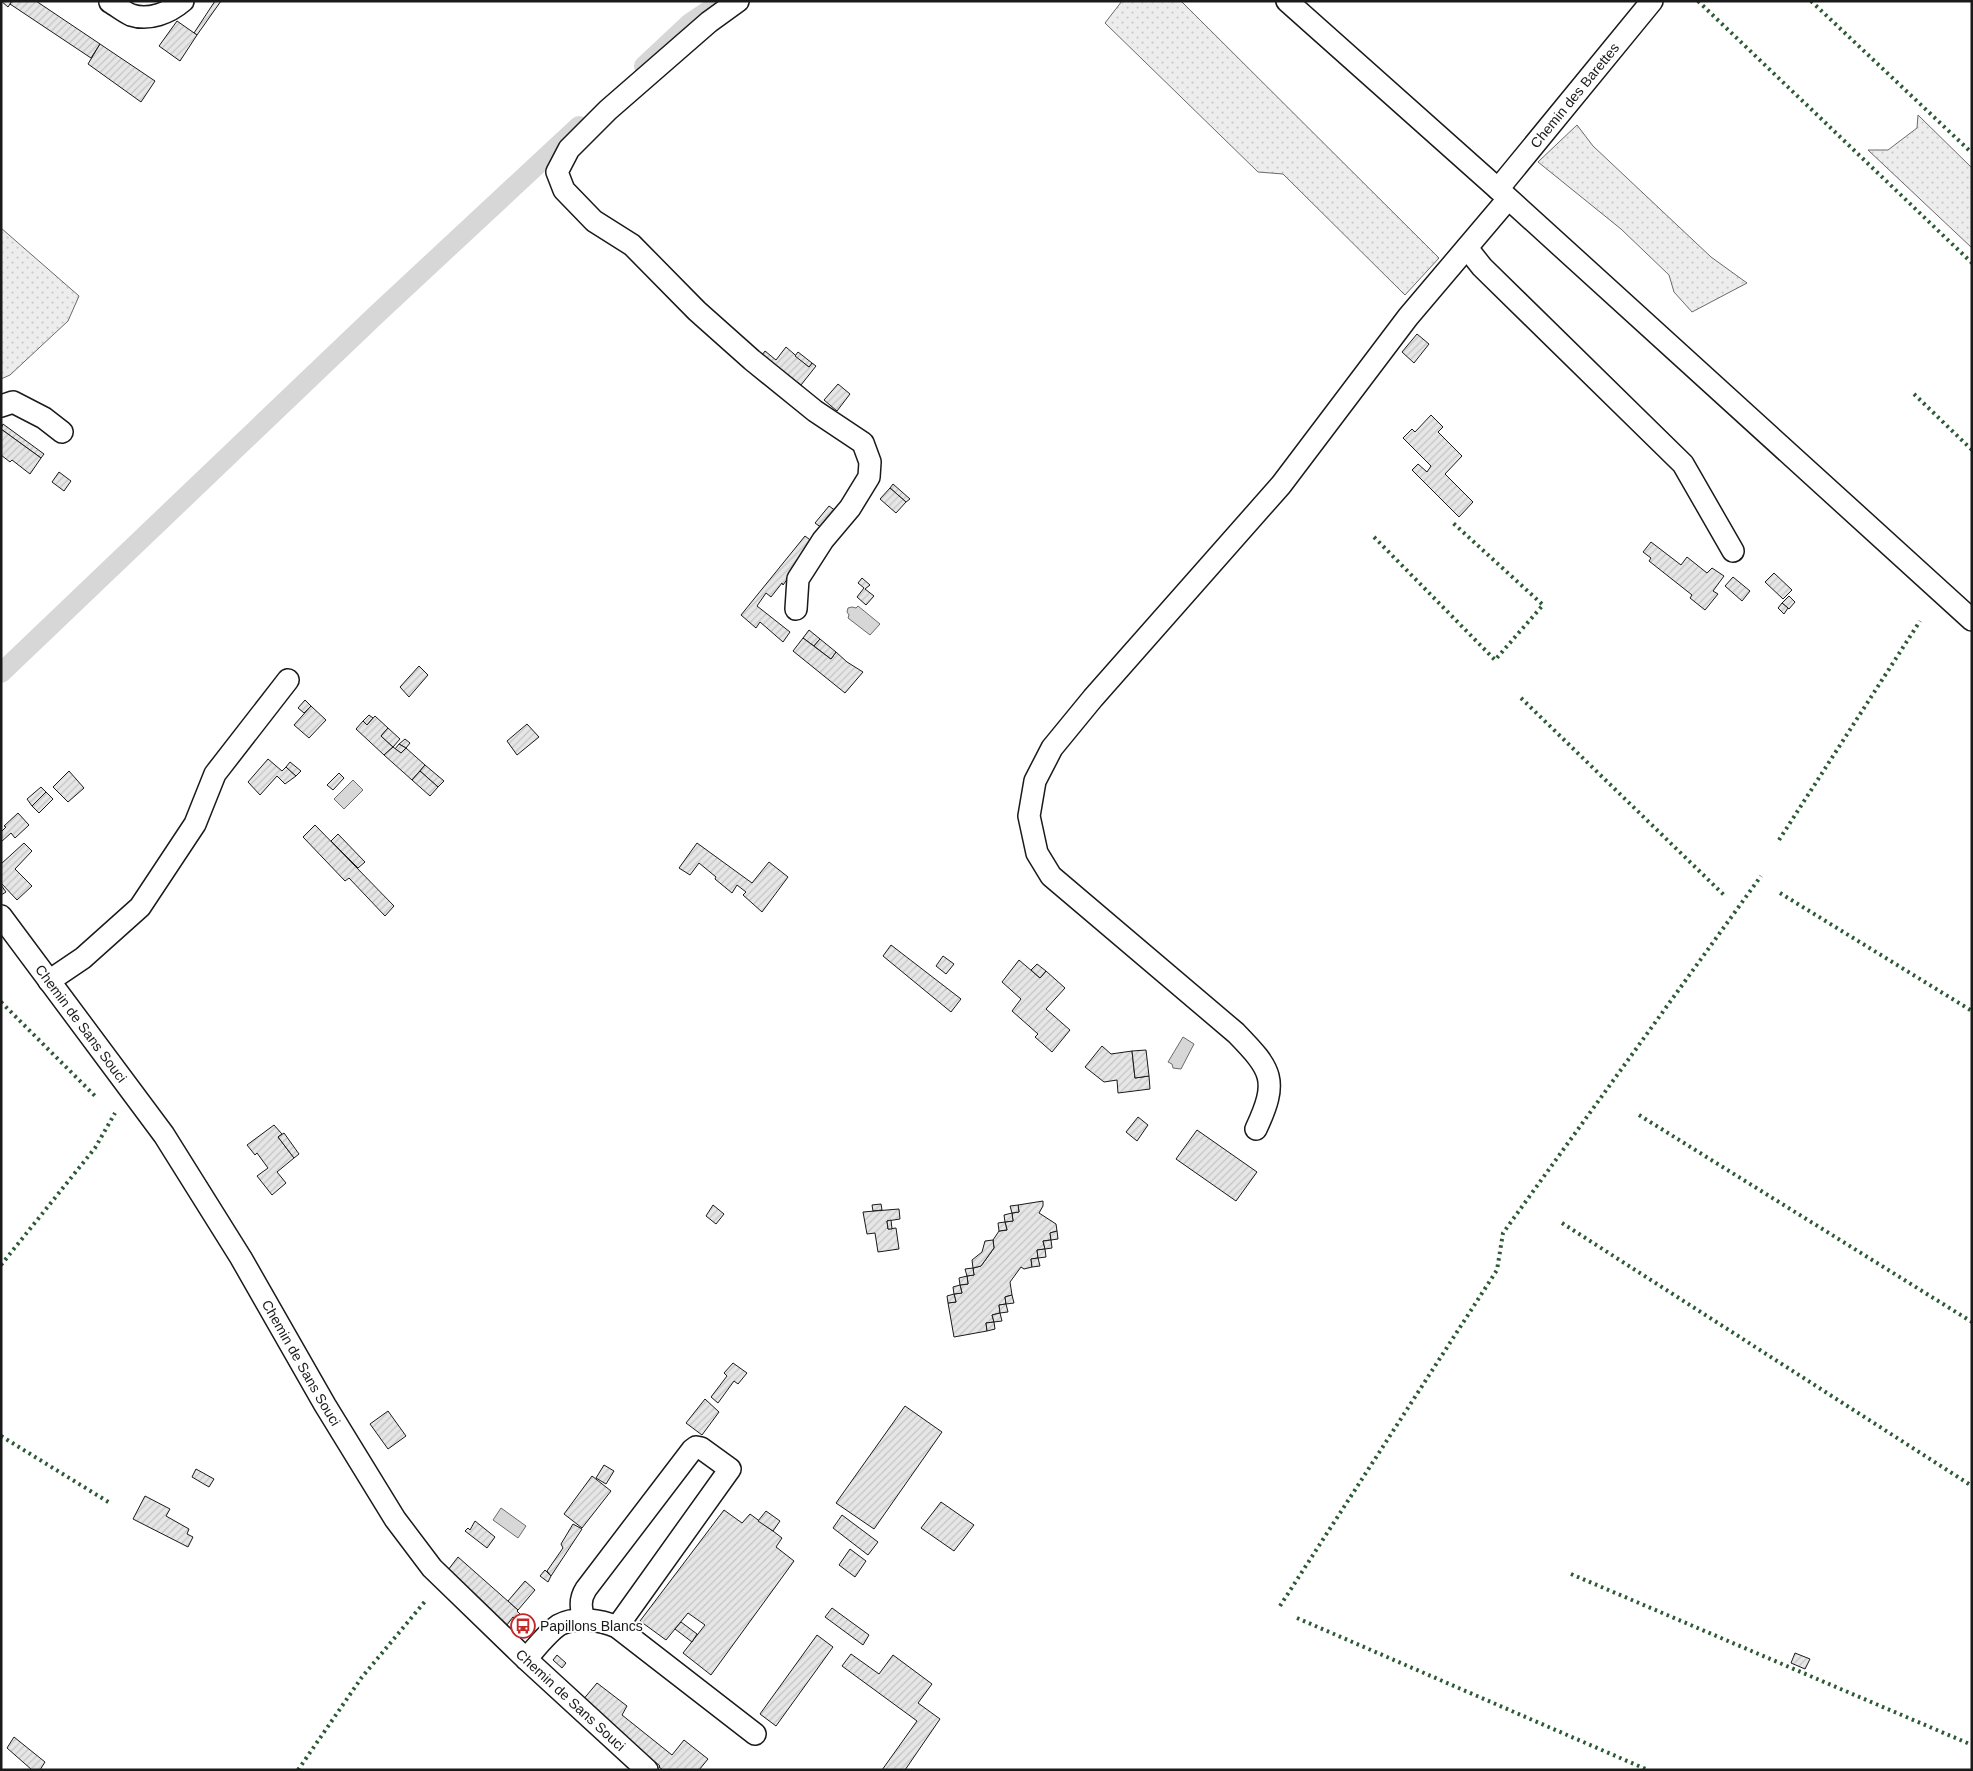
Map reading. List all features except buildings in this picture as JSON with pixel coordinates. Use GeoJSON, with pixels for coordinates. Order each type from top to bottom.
{"type":"FeatureCollection","features":[{"type":"Feature","properties":{"kind":"street"},"geometry":{"type":"LineString","coordinates":[[110,2],[132,15],[154,17],[175,8],[183,1]]}},
{"type":"Feature","properties":{"kind":"street"},"geometry":{"type":"LineString","coordinates":[[738,1],[709,22],[608,110],[569,149],[557,172],[564,190],[594,221],[632,245],[697,311],[752,360],[815,411],[863,443],[870,462],[869,477],[850,508],[823,540],[798,579],[796,609]]}},
{"type":"Feature","properties":{"kind":"street"},"geometry":{"type":"LineString","coordinates":[[1287,1],[1503,194],[1972,620]]}},
{"type":"Feature","properties":{"kind":"street","name":"Chemin des Barettes"},"geometry":{"type":"LineString","coordinates":[[1256,1129],[1264,1113],[1271,1082],[1266,1067],[1236,1033],[1051,876],[1037,853],[1029,816],[1035,781],[1052,748],[1093,698],[1281,485],[1408,318],[1466,248],[1503,194],[1652,1]]}},
{"type":"Feature","properties":{"kind":"street"},"geometry":{"type":"LineString","coordinates":[[1466,248],[1482,267],[1683,464],[1733,551]]}},
{"type":"Feature","properties":{"kind":"street"},"geometry":{"type":"LineString","coordinates":[[1,406],[14,402],[44,418],[62,432]]}},
{"type":"Feature","properties":{"kind":"street"},"geometry":{"type":"LineString","coordinates":[[49,981],[83,958],[140,907],[195,824],[215,774],[288,680]]}},
{"type":"Feature","properties":{"kind":"street","name":"Chemin de Sans Souci"},"geometry":{"type":"LineString","coordinates":[[1,916],[164,1135],[240,1258],[325,1405],[395,1518],[432,1568],[526,1659],[647,1770]]}},
{"type":"Feature","properties":{"kind":"street"},"geometry":{"type":"LineString","coordinates":[[584,1620],[581,1604],[582,1596],[586,1590],[692,1450],[696,1447],[701,1448],[730,1469],[617,1627]]}},
{"type":"Feature","properties":{"kind":"street"},"geometry":{"type":"LineString","coordinates":[[526,1659],[559,1625],[571,1621],[584,1620],[607,1622],[617,1627],[755,1734]]}},
{"type":"Feature","properties":{"kind":"shaded area"},"geometry":{"type":"Polygon","coordinates":[[[1122,1],[1181,1],[1439,258],[1405,295],[1283,174],[1258,172],[1105,23],[1122,1]]]}},
{"type":"Feature","properties":{"kind":"shaded area"},"geometry":{"type":"Polygon","coordinates":[[[1918,115],[1972,168],[1972,248],[1868,150],[1888,150],[1917,128],[1918,115]]]}},
{"type":"Feature","properties":{"kind":"shaded area"},"geometry":{"type":"Polygon","coordinates":[[[1577,125],[1593,146],[1711,257],[1747,283],[1692,312],[1674,292],[1669,275],[1621,229],[1538,162],[1577,125]]]}},
{"type":"Feature","properties":{"kind":"shaded area"},"geometry":{"type":"Polygon","coordinates":[[[1,228],[79,296],[68,321],[10,375],[1,379],[1,228]]]}},
{"type":"Feature","properties":{"kind":"shaded area"},"geometry":{"type":"Polygon","coordinates":[[[858,606],[880,624],[870,635],[848,618],[848,608],[856,608],[858,606]]]}},
{"type":"Feature","properties":{"kind":"shaded area"},"geometry":{"type":"Polygon","coordinates":[[[353,780],[363,790],[344,809],[334,799],[353,780]]]}},
{"type":"Feature","properties":{"kind":"shaded area"},"geometry":{"type":"Polygon","coordinates":[[[1183,1037],[1194,1044],[1181,1069],[1173,1068],[1172,1064],[1168,1062],[1183,1037]]]}},
{"type":"Feature","properties":{"kind":"shaded area"},"geometry":{"type":"Polygon","coordinates":[[[501,1508],[526,1526],[518,1538],[493,1520],[501,1508]]]}},
{"type":"Feature","properties":{"kind":"waterway"},"geometry":{"type":"LineString","coordinates":[[644,66],[690,23],[720,3]]}},
{"type":"Feature","properties":{"kind":"waterway"},"geometry":{"type":"LineString","coordinates":[[1,673],[377,314],[579,126]]}},
{"type":"Feature","properties":{"kind":"hedge"},"geometry":{"type":"LineString","coordinates":[[1698,1],[1972,263]]}},
{"type":"Feature","properties":{"kind":"hedge"},"geometry":{"type":"LineString","coordinates":[[1811,1],[1972,153]]}},
{"type":"Feature","properties":{"kind":"hedge"},"geometry":{"type":"LineString","coordinates":[[1914,394],[1972,450]]}},
{"type":"Feature","properties":{"kind":"hedge"},"geometry":{"type":"LineString","coordinates":[[1374,537],[1495,660],[1543,605],[1452,522]]}},
{"type":"Feature","properties":{"kind":"hedge"},"geometry":{"type":"LineString","coordinates":[[1779,840],[1920,621]]}},
{"type":"Feature","properties":{"kind":"hedge"},"geometry":{"type":"LineString","coordinates":[[1521,698],[1724,895]]}},
{"type":"Feature","properties":{"kind":"hedge"},"geometry":{"type":"LineString","coordinates":[[1280,1606],[1497,1270],[1503,1233],[1761,876]]}},
{"type":"Feature","properties":{"kind":"hedge"},"geometry":{"type":"LineString","coordinates":[[1780,893],[1972,1011]]}},
{"type":"Feature","properties":{"kind":"hedge"},"geometry":{"type":"LineString","coordinates":[[1,1002],[97,1098]]}},
{"type":"Feature","properties":{"kind":"hedge"},"geometry":{"type":"LineString","coordinates":[[1,1265],[95,1148],[115,1113]]}},
{"type":"Feature","properties":{"kind":"hedge"},"geometry":{"type":"LineString","coordinates":[[1639,1115],[1972,1322]]}},
{"type":"Feature","properties":{"kind":"hedge"},"geometry":{"type":"LineString","coordinates":[[1562,1223],[1972,1486]]}},
{"type":"Feature","properties":{"kind":"hedge"},"geometry":{"type":"LineString","coordinates":[[1,1436],[110,1503]]}},
{"type":"Feature","properties":{"kind":"hedge"},"geometry":{"type":"LineString","coordinates":[[1571,1574],[1972,1745]]}},
{"type":"Feature","properties":{"kind":"hedge"},"geometry":{"type":"LineString","coordinates":[[298,1770],[362,1677],[427,1599]]}},
{"type":"Feature","properties":{"kind":"hedge"},"geometry":{"type":"LineString","coordinates":[[1297,1618],[1648,1770]]}},
{"type":"Feature","properties":{"kind":"place","name":"Papillons Blancs"},"geometry":{"type":"Point","coordinates":[523,1626]}}]}
